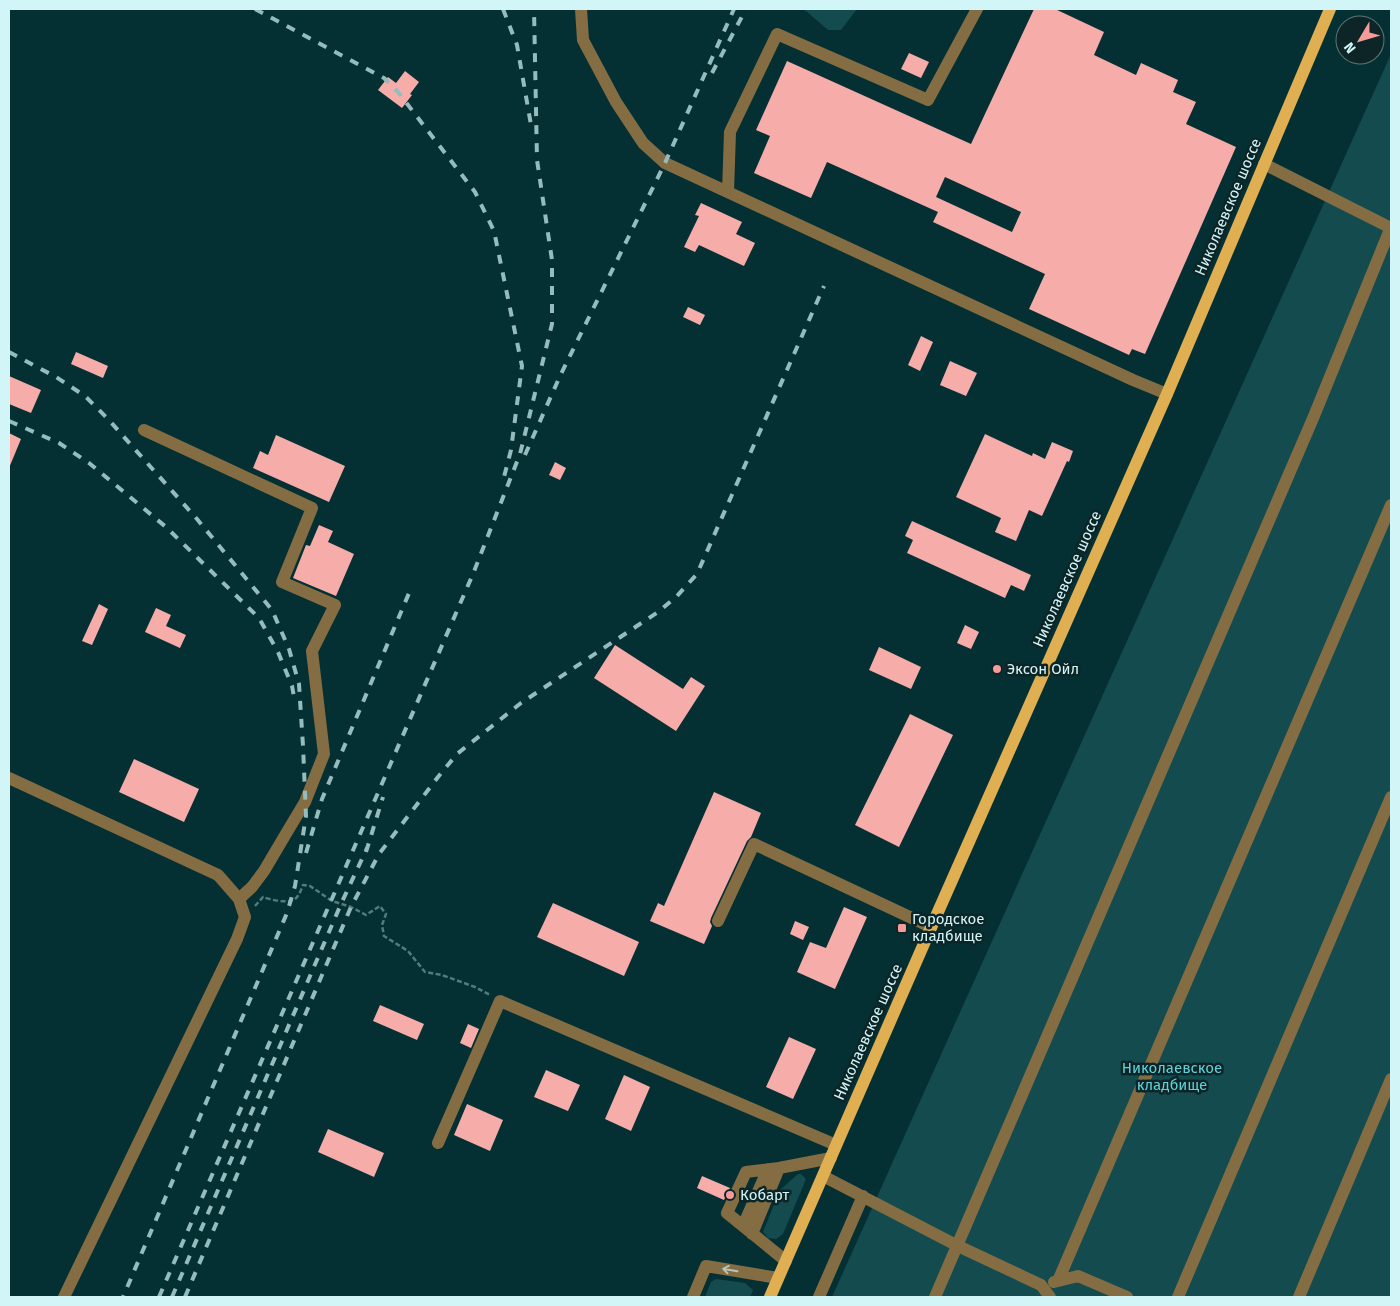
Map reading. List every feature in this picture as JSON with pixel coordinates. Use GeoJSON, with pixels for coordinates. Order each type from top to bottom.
{"type":"FeatureCollection","features":[{"type":"Feature","properties":{"kind":"main road","name":"Николаевское шоссе"},"geometry":{"type":"LineString","coordinates":[[770,1297],[931,927],[1167,394],[1330,9]]}},
{"type":"Feature","properties":{"kind":"street"},"geometry":{"type":"LineString","coordinates":[[581,9],[584,40],[616,102],[643,143],[665,163],[1115,372],[1167,394]]}},
{"type":"Feature","properties":{"kind":"street"},"geometry":{"type":"LineString","coordinates":[[728,192],[730,132],[777,34],[928,100],[977,9]]}},
{"type":"Feature","properties":{"kind":"street"},"geometry":{"type":"LineString","coordinates":[[935,1297],[1306,434],[1391,227],[1264,164]]}},
{"type":"Feature","properties":{"kind":"street"},"geometry":{"type":"LineString","coordinates":[[144,430],[312,508],[282,582],[335,605],[312,651],[324,754],[305,802],[288,832],[264,871],[252,887],[239,899]]}},
{"type":"Feature","properties":{"kind":"street"},"geometry":{"type":"LineString","coordinates":[[1058,1281],[1391,505]]}},
{"type":"Feature","properties":{"kind":"street"},"geometry":{"type":"LineString","coordinates":[[9,778],[218,876],[239,899],[246,917],[64,1297]]}},
{"type":"Feature","properties":{"kind":"street"},"geometry":{"type":"LineString","coordinates":[[1178,1297],[1391,797]]}},
{"type":"Feature","properties":{"kind":"street"},"geometry":{"type":"LineString","coordinates":[[718,921],[754,844],[931,927]]}},
{"type":"Feature","properties":{"kind":"street"},"geometry":{"type":"LineString","coordinates":[[438,1143],[500,1001],[836,1145]]}},
{"type":"Feature","properties":{"kind":"street"},"geometry":{"type":"LineString","coordinates":[[1299,1297],[1391,1079]]}},
{"type":"Feature","properties":{"kind":"street"},"geometry":{"type":"LineString","coordinates":[[786,1261],[727,1214],[746,1172],[774,1169],[831,1158]]}},
{"type":"Feature","properties":{"kind":"street"},"geometry":{"type":"LineString","coordinates":[[748,1230],[774,1169]]}},
{"type":"Feature","properties":{"kind":"street"},"geometry":{"type":"LineString","coordinates":[[823,1176],[958,1246],[1041,1285],[1050,1297]]}},
{"type":"Feature","properties":{"kind":"street"},"geometry":{"type":"LineString","coordinates":[[819,1297],[864,1196]]}},
{"type":"Feature","properties":{"kind":"street"},"geometry":{"type":"LineString","coordinates":[[693,1297],[706,1266],[778,1278]]}},
{"type":"Feature","properties":{"kind":"street"},"geometry":{"type":"LineString","coordinates":[[1041,1285],[1078,1276],[1127,1297]]}},
{"type":"Feature","properties":{"kind":"street"},"geometry":{"type":"LineString","coordinates":[[1036,1297],[1041,1285]]}},
{"type":"Feature","properties":{"kind":"path"},"geometry":{"type":"LineString","coordinates":[[246,917],[263,897],[275,901],[291,901],[296,898],[303,885],[310,886],[332,901],[366,915],[380,906],[386,914],[382,925],[384,936],[408,950],[425,972],[442,975],[458,981],[500,1001]]}},
{"type":"Feature","properties":{"kind":"green space"},"geometry":{"type":"Polygon","coordinates":[[[801,9],[857,9],[841,30],[828,30],[801,9]]]}},
{"type":"Feature","properties":{"kind":"green space","name":"Николаевское кладбище"},"geometry":{"type":"Polygon","coordinates":[[[1391,54],[1391,1297],[832,1297],[1391,54]]]}},
{"type":"Feature","properties":{"kind":"green space"},"geometry":{"type":"Polygon","coordinates":[[[798,1174],[801,1174],[806,1179],[783,1234],[776,1239],[768,1238],[763,1232],[780,1190],[798,1174]]]}},
{"type":"Feature","properties":{"kind":"green space"},"geometry":{"type":"Polygon","coordinates":[[[716,1279],[745,1283],[753,1290],[750,1297],[705,1297],[711,1282],[716,1279]]]}},
{"type":"Feature","properties":{"kind":"building"},"geometry":{"type":"Polygon","coordinates":[[[1034,9],[1055,9],[1104,32],[1094,55],[1136,75],[1141,63],[1178,80],[1173,92],[1196,102],[1186,124],[1236,147],[1145,354],[1132,349],[1129,355],[1029,309],[1045,274],[933,222],[938,212],[827,162],[811,198],[754,173],[770,136],[756,130],[787,61],[971,144],[1034,9]],[[945,177],[936,197],[1012,232],[1021,212],[945,177]]]}},
{"type":"Feature","properties":{"kind":"building"},"geometry":{"type":"Polygon","coordinates":[[[909,53],[929,62],[921,78],[901,69],[909,53]]]}},
{"type":"Feature","properties":{"kind":"building"},"geometry":{"type":"Polygon","coordinates":[[[405,71],[419,82],[402,108],[378,90],[388,77],[396,83],[405,71]]]}},
{"type":"Feature","properties":{"kind":"building"},"geometry":{"type":"Polygon","coordinates":[[[701,203],[742,222],[736,234],[755,243],[744,266],[699,245],[695,252],[684,247],[699,216],[695,215],[701,203]]]}},
{"type":"Feature","properties":{"kind":"building"},"geometry":{"type":"Polygon","coordinates":[[[688,307],[705,315],[700,325],[683,317],[688,307]]]}},
{"type":"Feature","properties":{"kind":"building"},"geometry":{"type":"Polygon","coordinates":[[[921,336],[933,342],[920,371],[908,365],[921,336]]]}},
{"type":"Feature","properties":{"kind":"building"},"geometry":{"type":"Polygon","coordinates":[[[76,352],[108,366],[103,378],[71,364],[76,352]]]}},
{"type":"Feature","properties":{"kind":"building"},"geometry":{"type":"Polygon","coordinates":[[[950,361],[977,373],[966,396],[940,385],[950,361]]]}},
{"type":"Feature","properties":{"kind":"building"},"geometry":{"type":"Polygon","coordinates":[[[9,376],[41,390],[31,413],[9,404],[9,376]]]}},
{"type":"Feature","properties":{"kind":"building"},"geometry":{"type":"Polygon","coordinates":[[[9,433],[21,439],[9,468],[9,433]]]}},
{"type":"Feature","properties":{"kind":"building"},"geometry":{"type":"Polygon","coordinates":[[[985,434],[1032,456],[1033,453],[1045,459],[1052,442],[1073,451],[1042,516],[1029,510],[1016,541],[995,532],[1001,518],[956,497],[985,434]]]}},
{"type":"Feature","properties":{"kind":"building"},"geometry":{"type":"Polygon","coordinates":[[[276,435],[345,466],[329,502],[253,468],[260,451],[268,455],[276,435]]]}},
{"type":"Feature","properties":{"kind":"building"},"geometry":{"type":"Polygon","coordinates":[[[555,462],[566,468],[560,480],[549,475],[555,462]]]}},
{"type":"Feature","properties":{"kind":"building"},"geometry":{"type":"Polygon","coordinates":[[[912,521],[1031,575],[1024,591],[1011,585],[1005,598],[907,553],[913,540],[905,536],[912,521]]]}},
{"type":"Feature","properties":{"kind":"building"},"geometry":{"type":"Polygon","coordinates":[[[319,525],[333,531],[328,542],[354,554],[336,596],[293,578],[306,545],[310,546],[319,525]]]}},
{"type":"Feature","properties":{"kind":"building"},"geometry":{"type":"Polygon","coordinates":[[[99,604],[108,609],[92,645],[82,641],[99,604]]]}},
{"type":"Feature","properties":{"kind":"building"},"geometry":{"type":"Polygon","coordinates":[[[156,608],[171,615],[166,626],[186,635],[180,648],[145,632],[156,608]]]}},
{"type":"Feature","properties":{"kind":"building"},"geometry":{"type":"Polygon","coordinates":[[[965,625],[979,632],[971,649],[957,643],[965,625]]]}},
{"type":"Feature","properties":{"kind":"building"},"geometry":{"type":"Polygon","coordinates":[[[615,645],[683,689],[691,677],[705,686],[676,731],[594,678],[615,645]]]}},
{"type":"Feature","properties":{"kind":"building"},"geometry":{"type":"Polygon","coordinates":[[[879,647],[921,667],[911,689],[869,670],[879,647]]]}},
{"type":"Feature","properties":{"kind":"building"},"geometry":{"type":"Polygon","coordinates":[[[910,714],[953,735],[899,847],[855,825],[910,714]]]}},
{"type":"Feature","properties":{"kind":"building"},"geometry":{"type":"Polygon","coordinates":[[[134,759],[199,789],[184,822],[119,792],[134,759]]]}},
{"type":"Feature","properties":{"kind":"building"},"geometry":{"type":"Polygon","coordinates":[[[714,792],[761,813],[711,918],[712,926],[704,944],[650,921],[658,903],[664,906],[714,792]]]}},
{"type":"Feature","properties":{"kind":"building"},"geometry":{"type":"Polygon","coordinates":[[[553,903],[639,942],[624,976],[537,937],[553,903]]]}},
{"type":"Feature","properties":{"kind":"building"},"geometry":{"type":"Polygon","coordinates":[[[844,907],[867,917],[835,989],[797,972],[810,942],[826,948],[844,907]]]}},
{"type":"Feature","properties":{"kind":"building"},"geometry":{"type":"Polygon","coordinates":[[[795,921],[809,927],[803,940],[790,934],[795,921]]]}},
{"type":"Feature","properties":{"kind":"building"},"geometry":{"type":"Polygon","coordinates":[[[380,1005],[424,1024],[417,1040],[373,1021],[380,1005]]]}},
{"type":"Feature","properties":{"kind":"building"},"geometry":{"type":"Polygon","coordinates":[[[468,1024],[479,1029],[471,1048],[460,1043],[468,1024]]]}},
{"type":"Feature","properties":{"kind":"building"},"geometry":{"type":"Polygon","coordinates":[[[789,1037],[816,1049],[793,1099],[766,1087],[789,1037]]]}},
{"type":"Feature","properties":{"kind":"building"},"geometry":{"type":"Polygon","coordinates":[[[546,1070],[580,1085],[568,1111],[534,1097],[546,1070]]]}},
{"type":"Feature","properties":{"kind":"building"},"geometry":{"type":"Polygon","coordinates":[[[624,1075],[650,1087],[631,1131],[605,1119],[624,1075]]]}},
{"type":"Feature","properties":{"kind":"building"},"geometry":{"type":"Polygon","coordinates":[[[467,1104],[503,1120],[490,1151],[454,1135],[467,1104]]]}},
{"type":"Feature","properties":{"kind":"building"},"geometry":{"type":"Polygon","coordinates":[[[328,1129],[384,1153],[374,1177],[318,1152],[328,1129]]]}},
{"type":"Feature","properties":{"kind":"building"},"geometry":{"type":"Polygon","coordinates":[[[702,1176],[730,1188],[724,1200],[697,1188],[702,1176]]]}},
{"type":"Feature","properties":{"kind":"railway"},"geometry":{"type":"LineString","coordinates":[[255,9],[384,78],[398,92],[475,192],[494,231],[522,366],[511,450],[504,477]]}},
{"type":"Feature","properties":{"kind":"railway"},"geometry":{"type":"LineString","coordinates":[[503,9],[517,45],[531,125]]}},
{"type":"Feature","properties":{"kind":"railway"},"geometry":{"type":"LineString","coordinates":[[159,1297],[473,574],[520,454],[552,324],[552,260],[537,160],[534,9]]}},
{"type":"Feature","properties":{"kind":"railway"},"geometry":{"type":"LineString","coordinates":[[525,455],[560,376],[665,163],[734,9]]}},
{"type":"Feature","properties":{"kind":"railway"},"geometry":{"type":"LineString","coordinates":[[712,73],[746,9]]}},
{"type":"Feature","properties":{"kind":"railway"},"geometry":{"type":"LineString","coordinates":[[185,1297],[351,907],[379,854],[457,754],[521,703],[658,612],[677,596],[697,574],[824,286]]}},
{"type":"Feature","properties":{"kind":"railway"},"geometry":{"type":"LineString","coordinates":[[9,352],[56,377],[85,396],[108,419],[197,519],[272,610],[289,649],[299,684],[306,816],[295,886],[287,913],[123,1297]]}},
{"type":"Feature","properties":{"kind":"railway"},"geometry":{"type":"LineString","coordinates":[[9,421],[59,443],[89,463],[166,527],[259,618],[278,652],[292,686],[294,697]]}},
{"type":"Feature","properties":{"kind":"railway"},"geometry":{"type":"LineString","coordinates":[[306,853],[322,799],[412,586]]}},
{"type":"Feature","properties":{"kind":"railway"},"geometry":{"type":"LineString","coordinates":[[366,852],[383,797]]}},
{"type":"Feature","properties":{"kind":"railway"},"geometry":{"type":"LineString","coordinates":[[172,1297],[341,904],[368,846]]}},
{"type":"Feature","properties":{"kind":"place","name":"Эксон Ойл"},"geometry":{"type":"Point","coordinates":[997,669]}},
{"type":"Feature","properties":{"kind":"place","name":"Городское кладбище"},"geometry":{"type":"Point","coordinates":[902,928]}},
{"type":"Feature","properties":{"kind":"place","name":"Кобарт"},"geometry":{"type":"Point","coordinates":[730,1195]}}]}
